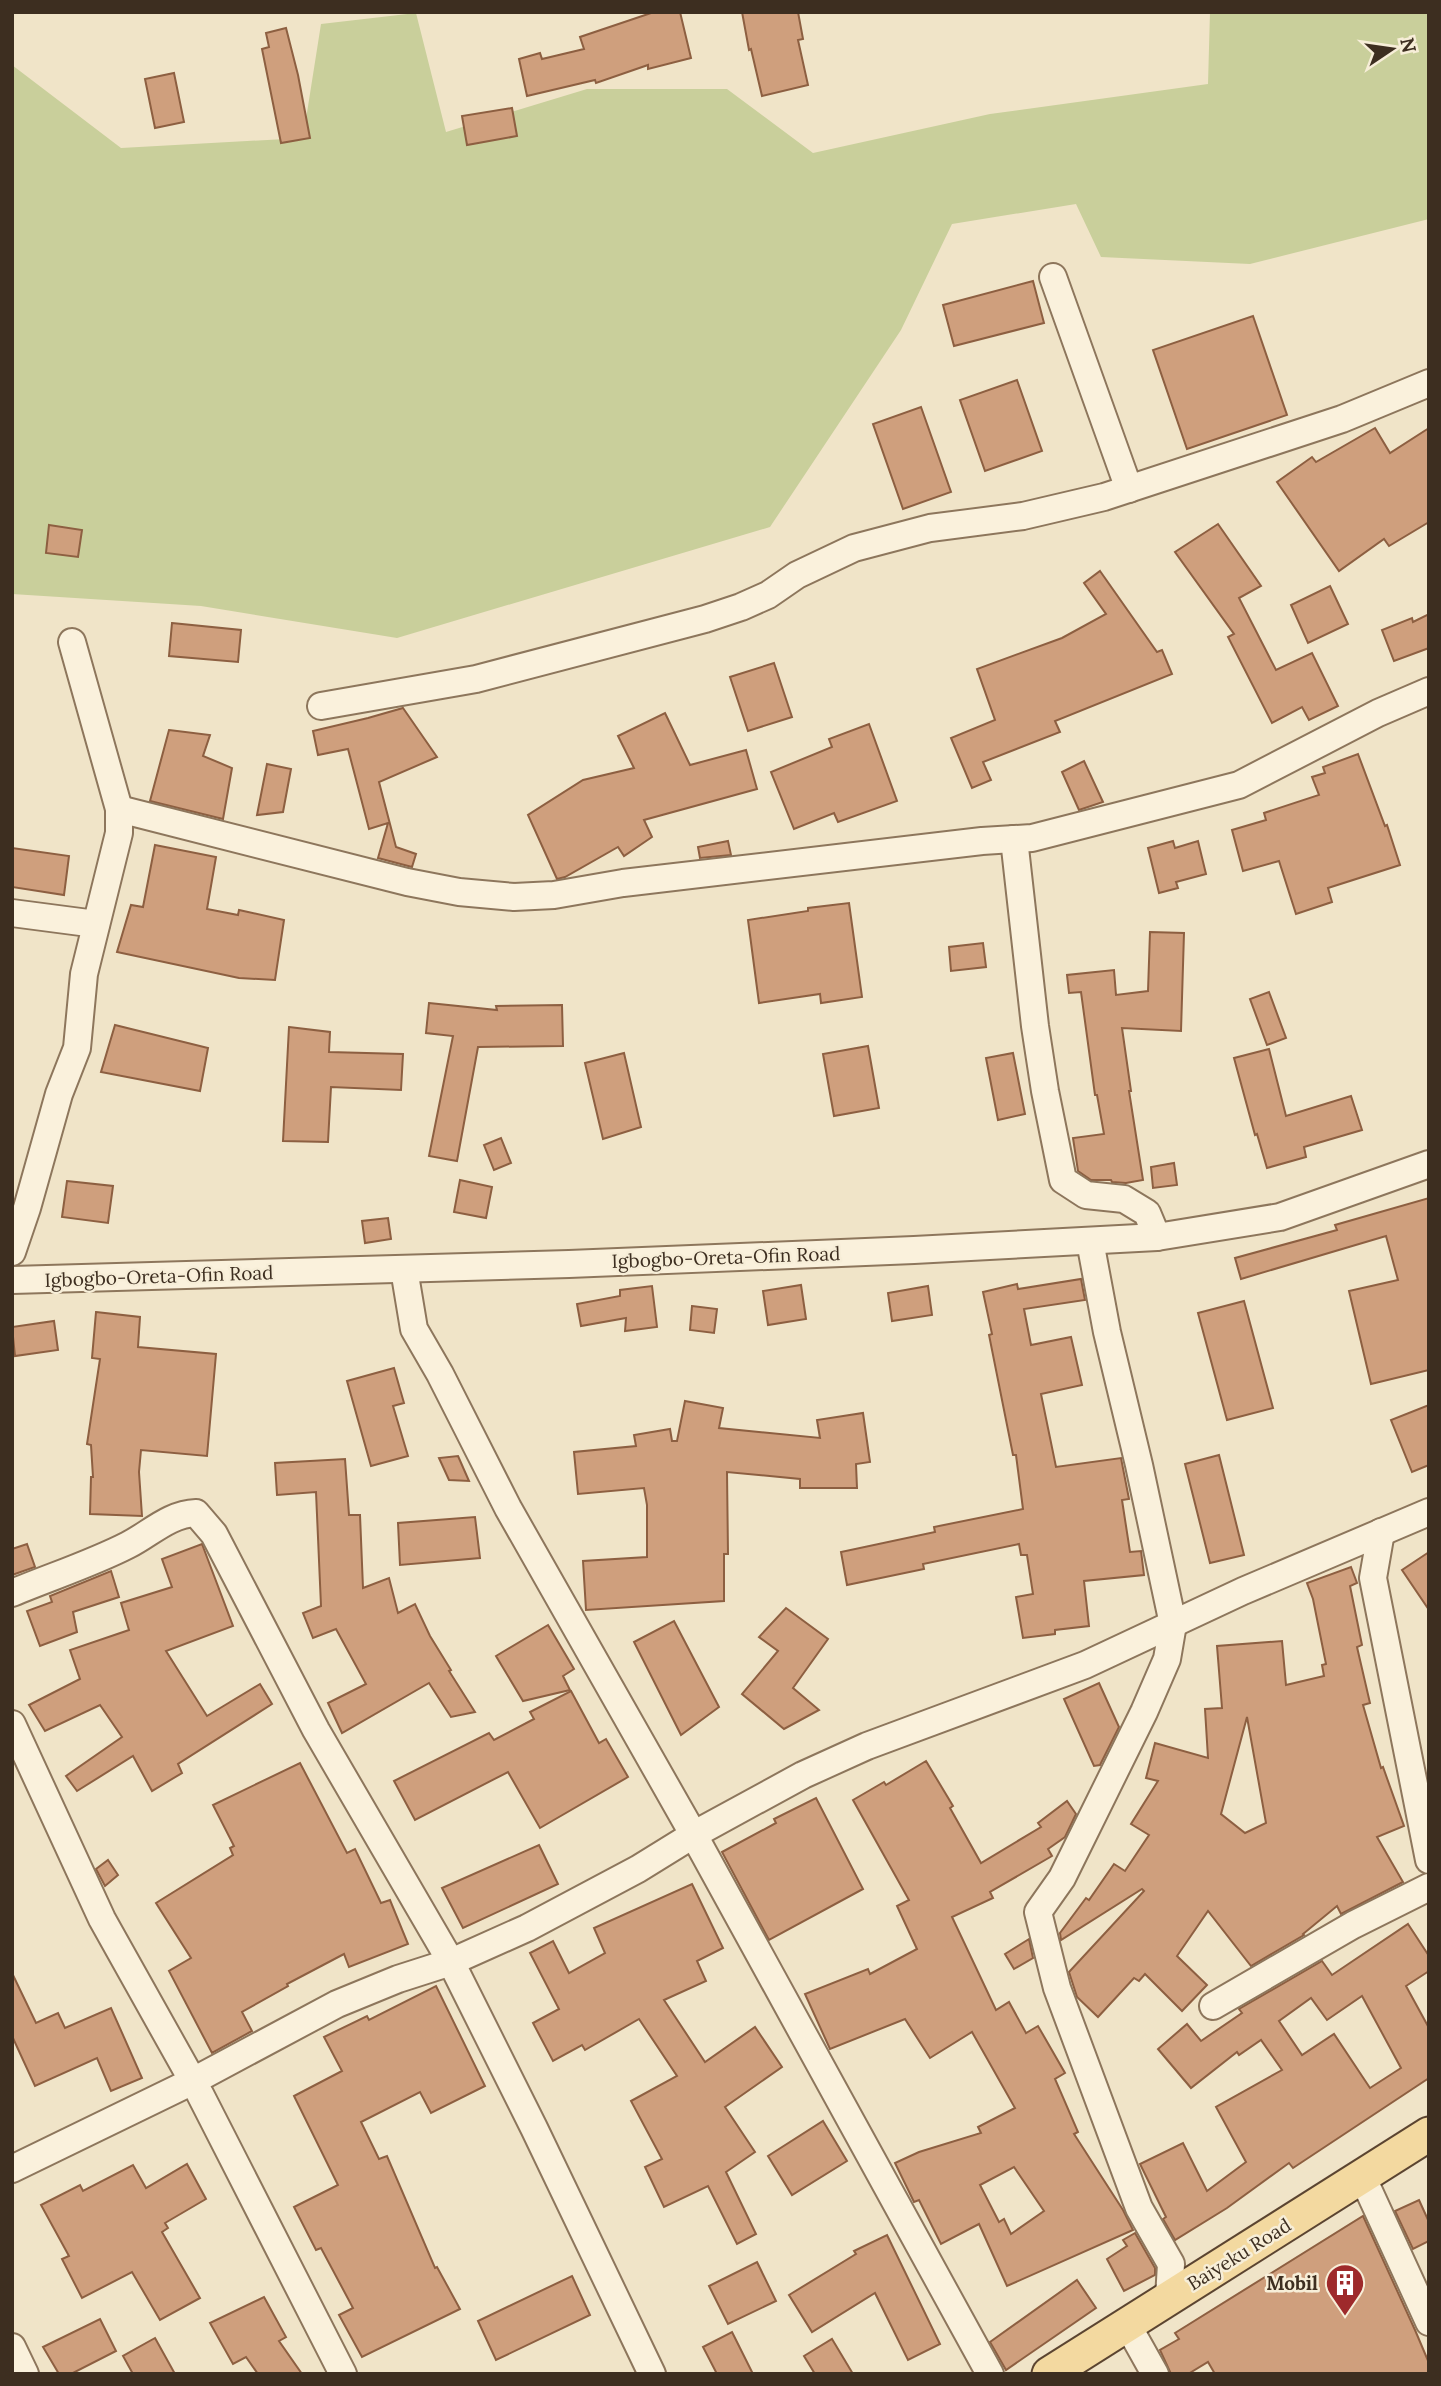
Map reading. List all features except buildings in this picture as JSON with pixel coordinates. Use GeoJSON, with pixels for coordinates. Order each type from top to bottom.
{"type":"FeatureCollection","features":[{"type":"Feature","properties":{"kind":"main road","name":"Baiyeku Road"},"geometry":{"type":"LineString","coordinates":[[1049,2374],[1429,2134]]}},
{"type":"Feature","properties":{"kind":"street"},"geometry":{"type":"LineString","coordinates":[[1053,277],[1129,489]]}},
{"type":"Feature","properties":{"kind":"street"},"geometry":{"type":"LineString","coordinates":[[321,706],[476,679],[705,619],[768,595],[797,575],[854,548],[930,528],[1023,516],[1129,489],[1342,419],[1429,383]]}},
{"type":"Feature","properties":{"kind":"street"},"geometry":{"type":"LineString","coordinates":[[12,1252],[59,1094],[77,1048],[84,974],[119,832],[119,809],[72,642]]}},
{"type":"Feature","properties":{"kind":"street"},"geometry":{"type":"LineString","coordinates":[[119,809],[407,883],[459,892],[514,897],[554,895],[637,882],[1032,838],[1239,785],[1378,713],[1429,691]]}},
{"type":"Feature","properties":{"kind":"street"},"geometry":{"type":"LineString","coordinates":[[1014,839],[1035,1026],[1063,1180],[1086,1195],[1124,1199],[1147,1213],[1157,1237]]}},
{"type":"Feature","properties":{"kind":"street"},"geometry":{"type":"LineString","coordinates":[[12,913],[96,924]]}},
{"type":"Feature","properties":{"kind":"street","name":"Igbogbo-Oreta-Ofin Road"},"geometry":{"type":"LineString","coordinates":[[12,1280],[404,1269],[1157,1237],[1280,1217],[1429,1164]]}},
{"type":"Feature","properties":{"kind":"street"},"geometry":{"type":"LineString","coordinates":[[1090,1241],[1107,1332],[1173,1623],[1167,1659],[1144,1712],[1062,1878],[1038,1912],[1057,1988],[1134,2195],[1171,2264],[1169,2298]]}},
{"type":"Feature","properties":{"kind":"street"},"geometry":{"type":"LineString","coordinates":[[404,1269],[414,1329],[508,1508],[693,1835],[990,2374]]}},
{"type":"Feature","properties":{"kind":"street"},"geometry":{"type":"LineString","coordinates":[[12,2169],[193,2081],[337,2004],[398,1979],[451,1962],[527,1928],[638,1869],[693,1835],[803,1775],[867,1746],[1085,1665],[1243,1591],[1429,1512]]}},
{"type":"Feature","properties":{"kind":"street"},"geometry":{"type":"LineString","coordinates":[[12,1593],[128,1545],[167,1521],[187,1514],[196,1513],[214,1534],[316,1730],[451,1962],[652,2374]]}},
{"type":"Feature","properties":{"kind":"street"},"geometry":{"type":"LineString","coordinates":[[1381,1532],[1373,1578],[1429,1860]]}},
{"type":"Feature","properties":{"kind":"street"},"geometry":{"type":"LineString","coordinates":[[1340,1550],[1373,1578]]}},
{"type":"Feature","properties":{"kind":"street"},"geometry":{"type":"LineString","coordinates":[[12,1724],[102,1919],[193,2081],[343,2374]]}},
{"type":"Feature","properties":{"kind":"street"},"geometry":{"type":"LineString","coordinates":[[1213,2006],[1353,1925],[1429,1887]]}},
{"type":"Feature","properties":{"kind":"street"},"geometry":{"type":"LineString","coordinates":[[1362,2176],[1429,2322]]}},
{"type":"Feature","properties":{"kind":"street"},"geometry":{"type":"LineString","coordinates":[[1127,2324],[1155,2374]]}},
{"type":"Feature","properties":{"kind":"street"},"geometry":{"type":"LineString","coordinates":[[12,2347],[25,2374]]}},
{"type":"Feature","properties":{"kind":"green space"},"geometry":{"type":"Polygon","coordinates":[[[1210,12],[1429,12],[1429,219],[1250,264],[1101,257],[1076,204],[952,224],[901,330],[770,527],[397,638],[201,606],[12,594],[12,65],[121,148],[303,138],[321,24],[416,13],[446,132],[587,89],[727,89],[813,153],[990,114],[1208,84],[1210,12]]]}},
{"type":"Feature","properties":{"kind":"place","name":"Mobil"},"geometry":{"type":"Point","coordinates":[1345,2317]}}]}
